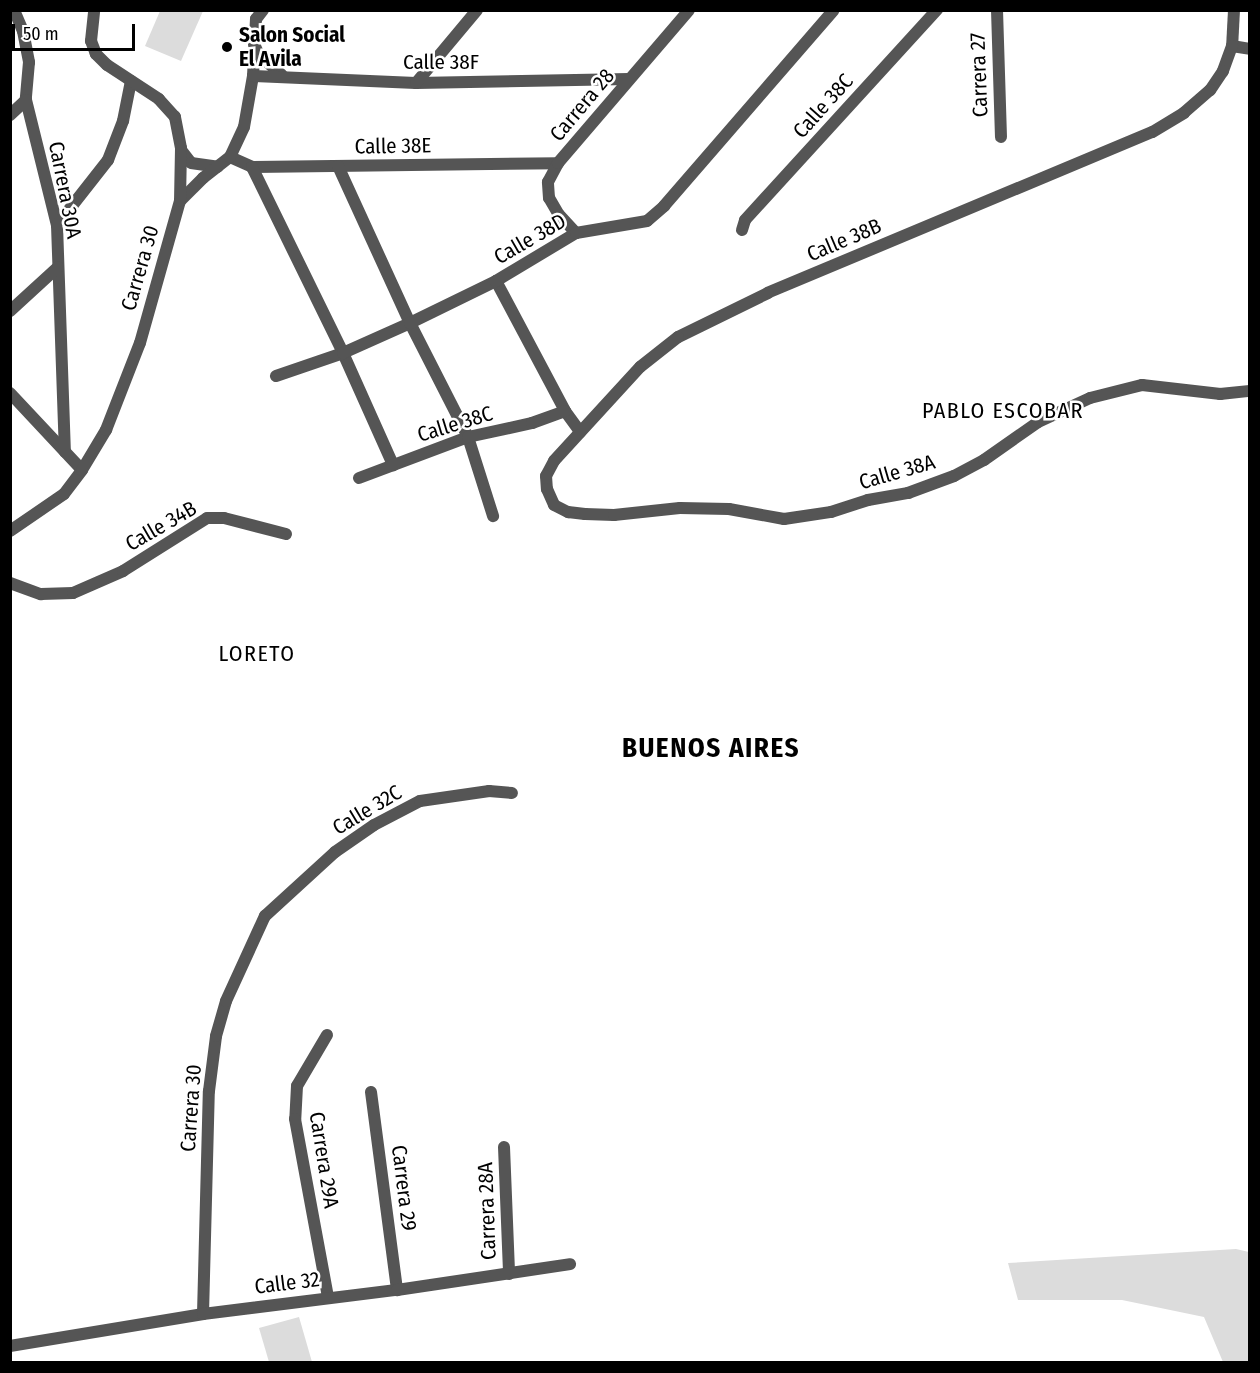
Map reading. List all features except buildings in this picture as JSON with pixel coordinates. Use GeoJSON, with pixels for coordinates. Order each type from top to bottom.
{"type":"FeatureCollection","features":[{"type":"Feature","properties":{"kind":"street","name":"Carrera 30A"},"geometry":{"type":"LineString","coordinates":[[14,10],[23,31],[28,62],[26,100],[57,225],[65,452]]}},
{"type":"Feature","properties":{"kind":"street","name":"Carrera 30"},"geometry":{"type":"LineString","coordinates":[[10,531],[64,494],[82,470],[106,430],[140,343],[180,201],[180,148],[175,117],[168,107],[107,65],[96,54],[91,41],[94,10]]}},
{"type":"Feature","properties":{"kind":"street"},"geometry":{"type":"LineString","coordinates":[[180,201],[230,158],[244,127],[253,76],[256,19],[263,10]]}},
{"type":"Feature","properties":{"kind":"street"},"geometry":{"type":"LineString","coordinates":[[416,83],[477,10]]}},
{"type":"Feature","properties":{"kind":"street","name":"Carrera 28"},"geometry":{"type":"LineString","coordinates":[[576,232],[559,215],[549,198],[548,182],[558,163],[689,10]]}},
{"type":"Feature","properties":{"kind":"street","name":"Calle 38D"},"geometry":{"type":"LineString","coordinates":[[276,375],[343,353],[410,323],[496,281],[576,232],[647,221],[664,206],[834,10]]}},
{"type":"Feature","properties":{"kind":"street","name":"Calle 38C"},"geometry":{"type":"LineString","coordinates":[[742,230],[745,220],[937,10]]}},
{"type":"Feature","properties":{"kind":"street","name":"Carrera 27"},"geometry":{"type":"LineString","coordinates":[[997,10],[1001,137]]}},
{"type":"Feature","properties":{"kind":"street"},"geometry":{"type":"LineString","coordinates":[[1234,10],[1233,46],[1250,49]]}},
{"type":"Feature","properties":{"kind":"street"},"geometry":{"type":"LineString","coordinates":[[254,44],[260,55],[282,75]]}},
{"type":"Feature","properties":{"kind":"street","name":"Calle 38B"},"geometry":{"type":"LineString","coordinates":[[547,489],[546,476],[554,461],[640,367],[678,337],[768,293],[1152,132],[1184,113],[1210,90],[1223,71],[1233,46]]}},
{"type":"Feature","properties":{"kind":"street","name":"Calle 38F"},"geometry":{"type":"LineString","coordinates":[[253,76],[282,75],[416,83],[629,79]]}},
{"type":"Feature","properties":{"kind":"street"},"geometry":{"type":"LineString","coordinates":[[57,225],[108,160],[135,84]]}},
{"type":"Feature","properties":{"kind":"street"},"geometry":{"type":"LineString","coordinates":[[10,115],[26,100]]}},
{"type":"Feature","properties":{"kind":"street"},"geometry":{"type":"LineString","coordinates":[[180,148],[184,157],[191,163],[218,167]]}},
{"type":"Feature","properties":{"kind":"street","name":"Calle 38E"},"geometry":{"type":"LineString","coordinates":[[230,158],[252,167],[558,163]]}},
{"type":"Feature","properties":{"kind":"street"},"geometry":{"type":"LineString","coordinates":[[338,166],[410,323],[468,437],[494,516]]}},
{"type":"Feature","properties":{"kind":"street"},"geometry":{"type":"LineString","coordinates":[[252,167],[343,353],[393,465]]}},
{"type":"Feature","properties":{"kind":"street"},"geometry":{"type":"LineString","coordinates":[[10,311],[58,267]]}},
{"type":"Feature","properties":{"kind":"street"},"geometry":{"type":"LineString","coordinates":[[496,281],[565,411],[580,432]]}},
{"type":"Feature","properties":{"kind":"street","name":"Calle 38A"},"geometry":{"type":"LineString","coordinates":[[547,489],[554,505],[568,512],[614,515],[680,508],[729,509],[784,519],[819,514],[868,500],[908,493],[954,476],[984,460],[1046,417],[1090,398],[1142,385],[1220,394],[1250,392]]}},
{"type":"Feature","properties":{"kind":"street"},"geometry":{"type":"LineString","coordinates":[[10,393],[82,470]]}},
{"type":"Feature","properties":{"kind":"street","name":"Calle 38C"},"geometry":{"type":"LineString","coordinates":[[359,478],[468,437],[532,423],[565,411]]}},
{"type":"Feature","properties":{"kind":"street","name":"Calle 34B"},"geometry":{"type":"LineString","coordinates":[[10,583],[41,594],[73,593],[123,571],[207,518],[224,518],[286,534]]}},
{"type":"Feature","properties":{"kind":"street","name":"Calle 32C"},"geometry":{"type":"LineString","coordinates":[[265,916],[335,852],[374,825],[420,801],[489,792],[512,793]]}},
{"type":"Feature","properties":{"kind":"street","name":"Carrera 30"},"geometry":{"type":"LineString","coordinates":[[203,1314],[209,1091],[216,1036],[226,1001],[265,916]]}},
{"type":"Feature","properties":{"kind":"street","name":"Carrera 29A"},"geometry":{"type":"LineString","coordinates":[[327,1035],[297,1086],[295,1119],[328,1297]]}},
{"type":"Feature","properties":{"kind":"street","name":"Carrera 29"},"geometry":{"type":"LineString","coordinates":[[372,1092],[397,1290]]}},
{"type":"Feature","properties":{"kind":"street","name":"Carrera 28A"},"geometry":{"type":"LineString","coordinates":[[504,1147],[509,1274]]}},
{"type":"Feature","properties":{"kind":"street","name":"Calle 32"},"geometry":{"type":"LineString","coordinates":[[10,1346],[203,1314],[397,1290],[570,1263]]}},
{"type":"Feature","properties":{"kind":"shaded area"},"geometry":{"type":"Polygon","coordinates":[[[160,11],[203,11],[181,61],[145,46],[160,11]]]}},
{"type":"Feature","properties":{"kind":"shaded area"},"geometry":{"type":"Polygon","coordinates":[[[1236,1249],[1249,1252],[1249,1362],[1223,1362],[1204,1317],[1122,1300],[1018,1300],[1008,1263],[1236,1249]]]}},
{"type":"Feature","properties":{"kind":"shaded area"},"geometry":{"type":"Polygon","coordinates":[[[299,1317],[312,1362],[269,1362],[259,1328],[299,1317]]]}},
{"type":"Feature","properties":{"kind":"place","name":"Salon Social El Avila"},"geometry":{"type":"Point","coordinates":[227,47]}},
{"type":"Feature","properties":{"kind":"district","name":"PABLO ESCOBAR"},"geometry":{"type":"Point","coordinates":[1003,411]}},
{"type":"Feature","properties":{"kind":"district","name":"LORETO"},"geometry":{"type":"Point","coordinates":[257,654]}},
{"type":"Feature","properties":{"kind":"district","name":"BUENOS AIRES"},"geometry":{"type":"Point","coordinates":[711,749]}}]}
